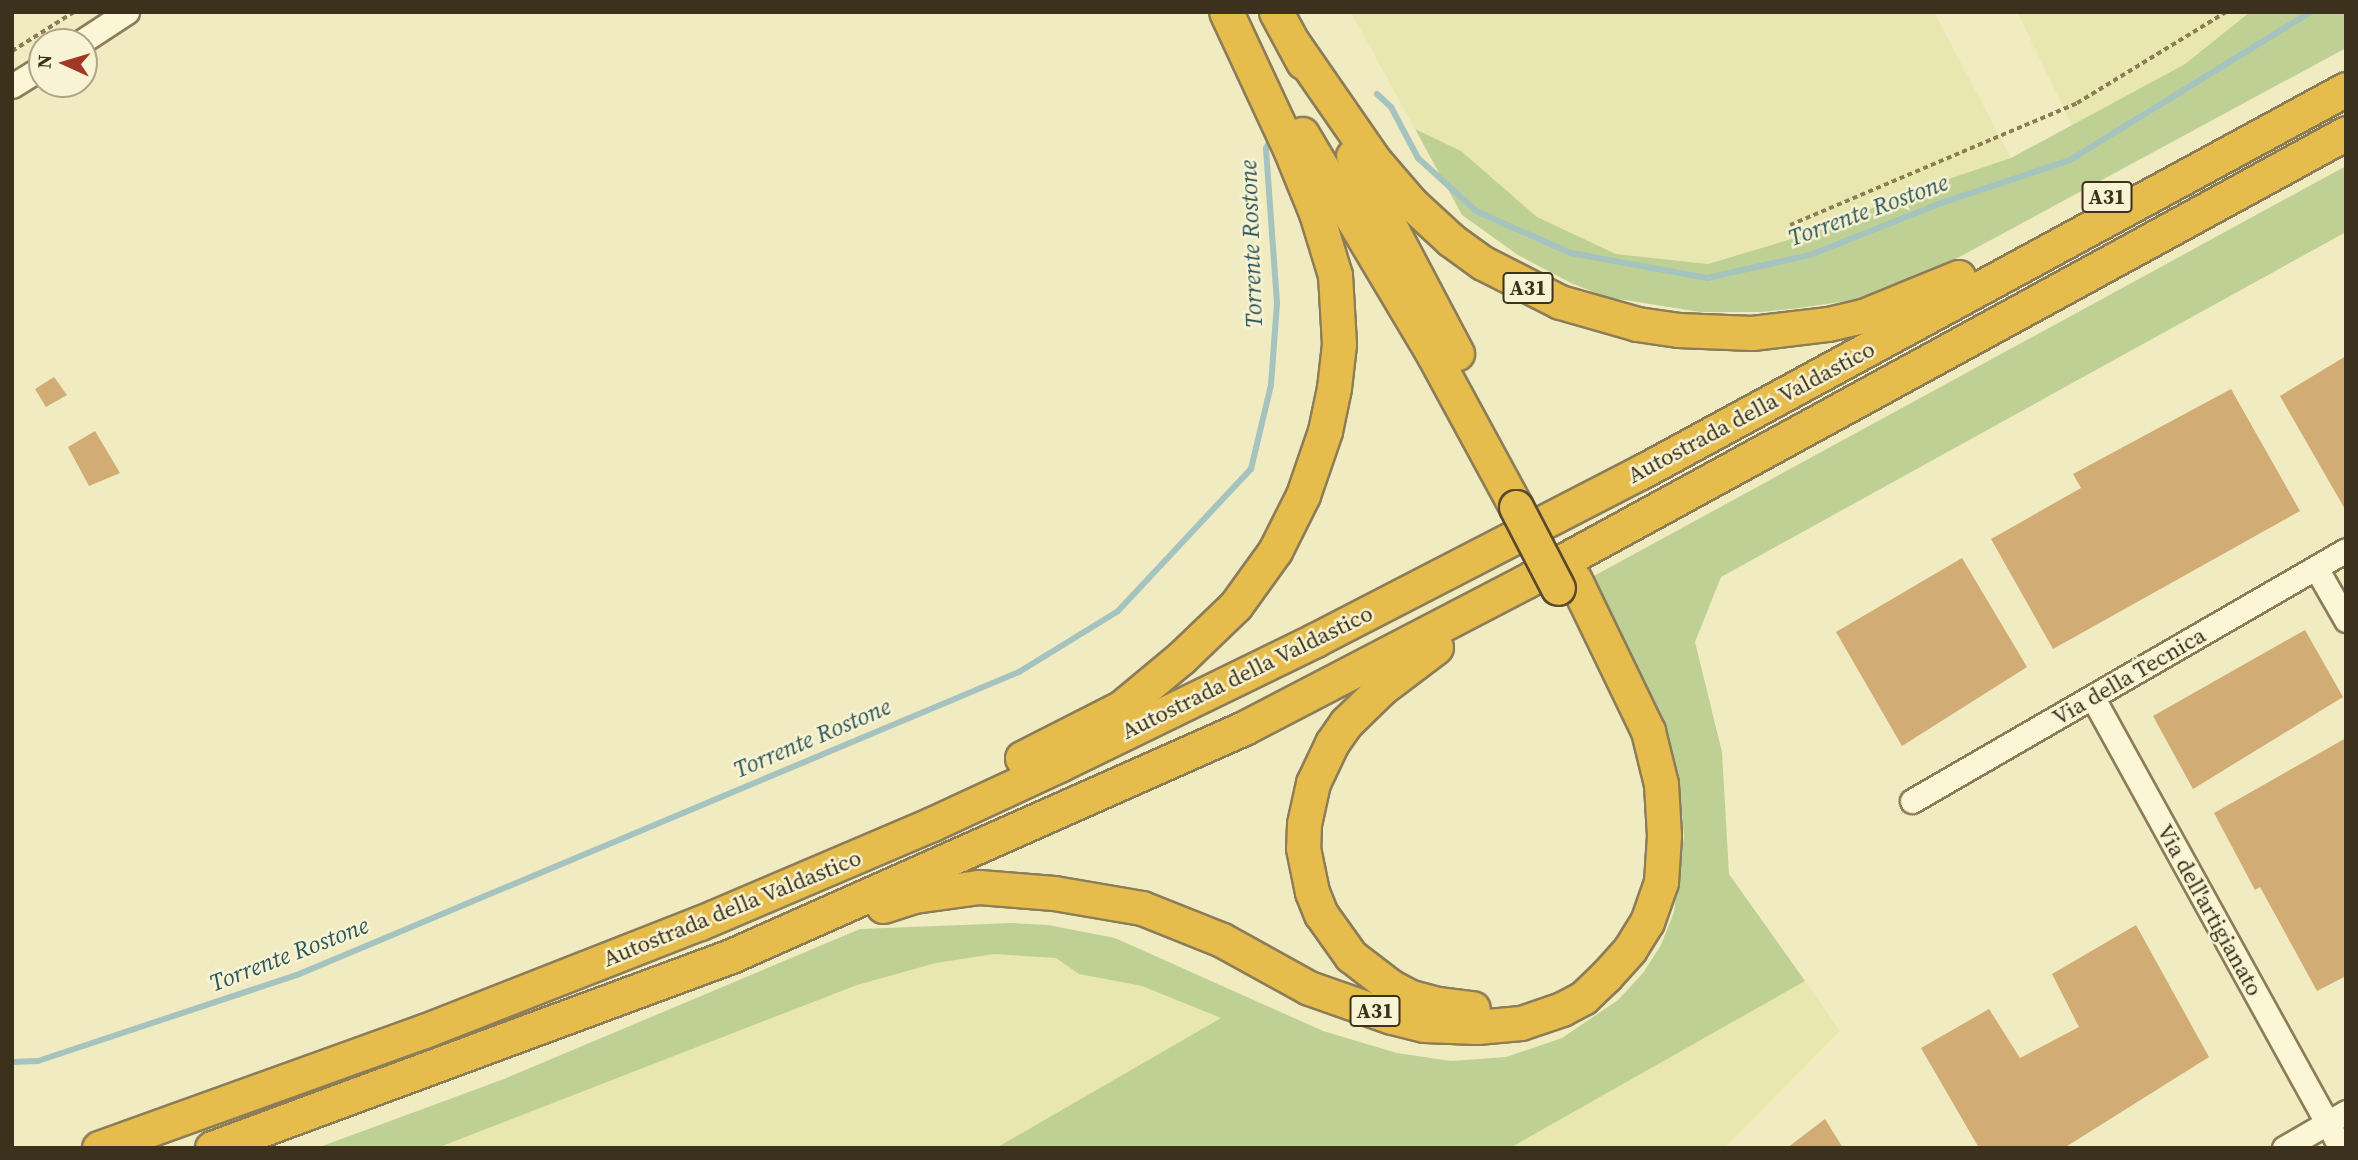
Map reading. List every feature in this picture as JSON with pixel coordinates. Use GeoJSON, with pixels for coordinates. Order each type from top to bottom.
{"type":"FeatureCollection","features":[{"type":"Feature","properties":{"kind":"highway","name":"A31"},"geometry":{"type":"LineString","coordinates":[[1227,12],[1525,504]]}},
{"type":"Feature","properties":{"kind":"highway","name":"A31"},"geometry":{"type":"LineString","coordinates":[[700,923],[1122,706],[1210,632],[1236,605],[1275,551],[1303,495],[1325,431],[1332,399],[1339,344],[1335,275],[1316,213],[1290,149],[1227,12]]}},
{"type":"Feature","properties":{"kind":"highway","name":"A31"},"geometry":{"type":"LineString","coordinates":[[1276,12],[1525,504],[1554,583],[1607,682],[1634,746],[1641,771],[1648,824],[1643,874],[1635,900],[1615,936],[1590,967],[1544,998],[1521,1006],[1464,1008],[1411,997],[1390,986],[1351,956],[1321,914],[1306,869],[1303,848],[1304,824],[1313,783],[1332,743],[1367,702],[1412,663],[1554,583]]}},
{"type":"Feature","properties":{"kind":"highway","name":"A31"},"geometry":{"type":"LineString","coordinates":[[1293,43],[1374,160],[1411,203],[1451,240],[1483,263],[1522,285],[1597,315],[1678,331],[1716,333],[1752,333],[1828,324],[1863,316],[1922,294],[1976,269],[2346,69]]}},
{"type":"Feature","properties":{"kind":"highway","name":"Autostrada della Valdastico"},"geometry":{"type":"LineString","coordinates":[[99,1148],[424,1031],[700,923],[932,824],[1315,640],[1641,472],[2346,89]]}},
{"type":"Feature","properties":{"kind":"highway","name":"Autostrada della Valdastico"},"geometry":{"type":"LineString","coordinates":[[212,1148],[731,956],[1244,728],[1554,583],[2346,133]]}},
{"type":"Feature","properties":{"kind":"highway","name":"A31"},"geometry":{"type":"LineString","coordinates":[[731,956],[914,896],[979,887],[1054,893],[1142,908],[1223,940],[1309,988],[1392,1017],[1424,1024],[1476,1027],[1521,1023],[1562,1009],[1583,998],[1606,976],[1642,931],[1661,882],[1664,835],[1661,784],[1648,731],[1554,583]]}},
{"type":"Feature","properties":{"kind":"street"},"geometry":{"type":"LineString","coordinates":[[98,30],[121,14]]}},
{"type":"Feature","properties":{"kind":"street"},"geometry":{"type":"LineString","coordinates":[[12,86],[28,76]]}},
{"type":"Feature","properties":{"kind":"street","name":"Via della Tecnica"},"geometry":{"type":"LineString","coordinates":[[1912,801],[2346,550]]}},
{"type":"Feature","properties":{"kind":"street"},"geometry":{"type":"LineString","coordinates":[[2316,568],[2346,620]]}},
{"type":"Feature","properties":{"kind":"street","name":"Via dell'artigianato"},"geometry":{"type":"LineString","coordinates":[[2093,698],[2337,1118],[2341,1148]]}},
{"type":"Feature","properties":{"kind":"street"},"geometry":{"type":"LineString","coordinates":[[2284,1148],[2337,1118]]}},
{"type":"Feature","properties":{"kind":"path"},"geometry":{"type":"LineString","coordinates":[[12,51],[74,12]]}},
{"type":"Feature","properties":{"kind":"path"},"geometry":{"type":"LineString","coordinates":[[1790,225],[2077,103],[2227,12]]}},
{"type":"Feature","properties":{"kind":"green space"},"geometry":{"type":"Polygon","coordinates":[[[1351,12],[1934,12],[2011,158],[1910,192],[1818,231],[1708,264],[1616,254],[1537,217],[1461,151],[1415,129],[1351,12]]]}},
{"type":"Feature","properties":{"kind":"green space"},"geometry":{"type":"Polygon","coordinates":[[[2017,12],[2250,12],[2185,64],[2072,125],[2017,12]]]}},
{"type":"Feature","properties":{"kind":"green space"},"geometry":{"type":"Polygon","coordinates":[[[2250,12],[2346,12],[2346,48],[1889,295],[1799,308],[1762,312],[1700,312],[1606,297],[1571,283],[1518,255],[1462,215],[1415,129],[1461,151],[1537,217],[1616,254],[1708,264],[1818,231],[1910,192],[2011,158],[2185,64],[2250,12]]]}},
{"type":"Feature","properties":{"kind":"green space"},"geometry":{"type":"Polygon","coordinates":[[[2346,166],[2346,232],[1721,577],[1695,642],[1722,752],[1729,874],[1805,981],[1510,1148],[996,1148],[1221,1018],[1142,986],[1079,974],[1056,958],[994,954],[936,963],[857,985],[437,1148],[317,1148],[504,1079],[860,929],[1012,923],[1048,925],[1115,938],[1323,1031],[1397,1053],[1451,1061],[1506,1057],[1562,1038],[1618,1000],[1643,973],[1661,945],[1674,912],[1684,836],[1680,791],[1647,689],[1592,577],[2346,166]]]}},
{"type":"Feature","properties":{"kind":"green space"},"geometry":{"type":"Polygon","coordinates":[[[994,954],[1056,958],[1079,974],[1142,986],[1221,1018],[996,1148],[437,1148],[857,985],[936,963],[994,954]]]}},
{"type":"Feature","properties":{"kind":"green space"},"geometry":{"type":"Polygon","coordinates":[[[1805,981],[1840,1031],[1724,1148],[1510,1148],[1805,981]]]}},
{"type":"Feature","properties":{"kind":"building"},"geometry":{"type":"Polygon","coordinates":[[[2346,356],[2346,511],[2280,396],[2346,356]]]}},
{"type":"Feature","properties":{"kind":"building"},"geometry":{"type":"Polygon","coordinates":[[[54,377],[67,395],[46,407],[35,389],[54,377]]]}},
{"type":"Feature","properties":{"kind":"building"},"geometry":{"type":"Polygon","coordinates":[[[2231,389],[2300,511],[2053,649],[1991,539],[2081,488],[2073,474],[2231,389]]]}},
{"type":"Feature","properties":{"kind":"building"},"geometry":{"type":"Polygon","coordinates":[[[95,431],[120,473],[89,486],[68,447],[95,431]]]}},
{"type":"Feature","properties":{"kind":"building"},"geometry":{"type":"Polygon","coordinates":[[[1962,558],[2027,667],[1902,746],[1836,632],[1962,558]]]}},
{"type":"Feature","properties":{"kind":"building"},"geometry":{"type":"Polygon","coordinates":[[[2305,630],[2343,697],[2193,789],[2153,716],[2305,630]]]}},
{"type":"Feature","properties":{"kind":"building"},"geometry":{"type":"Polygon","coordinates":[[[2346,738],[2346,976],[2317,991],[2260,887],[2255,890],[2214,813],[2346,738]]]}},
{"type":"Feature","properties":{"kind":"building"},"geometry":{"type":"Polygon","coordinates":[[[2136,925],[2209,1057],[2064,1148],[1979,1148],[1921,1048],[1989,1009],[2020,1058],[2079,1027],[2052,974],[2136,925]]]}},
{"type":"Feature","properties":{"kind":"building"},"geometry":{"type":"Polygon","coordinates":[[[1825,1119],[1843,1148],[1787,1148],[1825,1119]]]}},
{"type":"Feature","properties":{"kind":"waterway","name":"Torrente Rostone"},"geometry":{"type":"LineString","coordinates":[[1377,94],[1391,107],[1418,158],[1476,211],[1571,253],[1707,278],[1810,255],[1944,202],[2070,160],[2311,12]]}},
{"type":"Feature","properties":{"kind":"waterway","name":"Torrente Rostone"},"geometry":{"type":"LineString","coordinates":[[12,1062],[38,1061],[297,975],[1019,672],[1118,611],[1251,469],[1271,385],[1277,303],[1266,148],[1273,136]]}}]}
